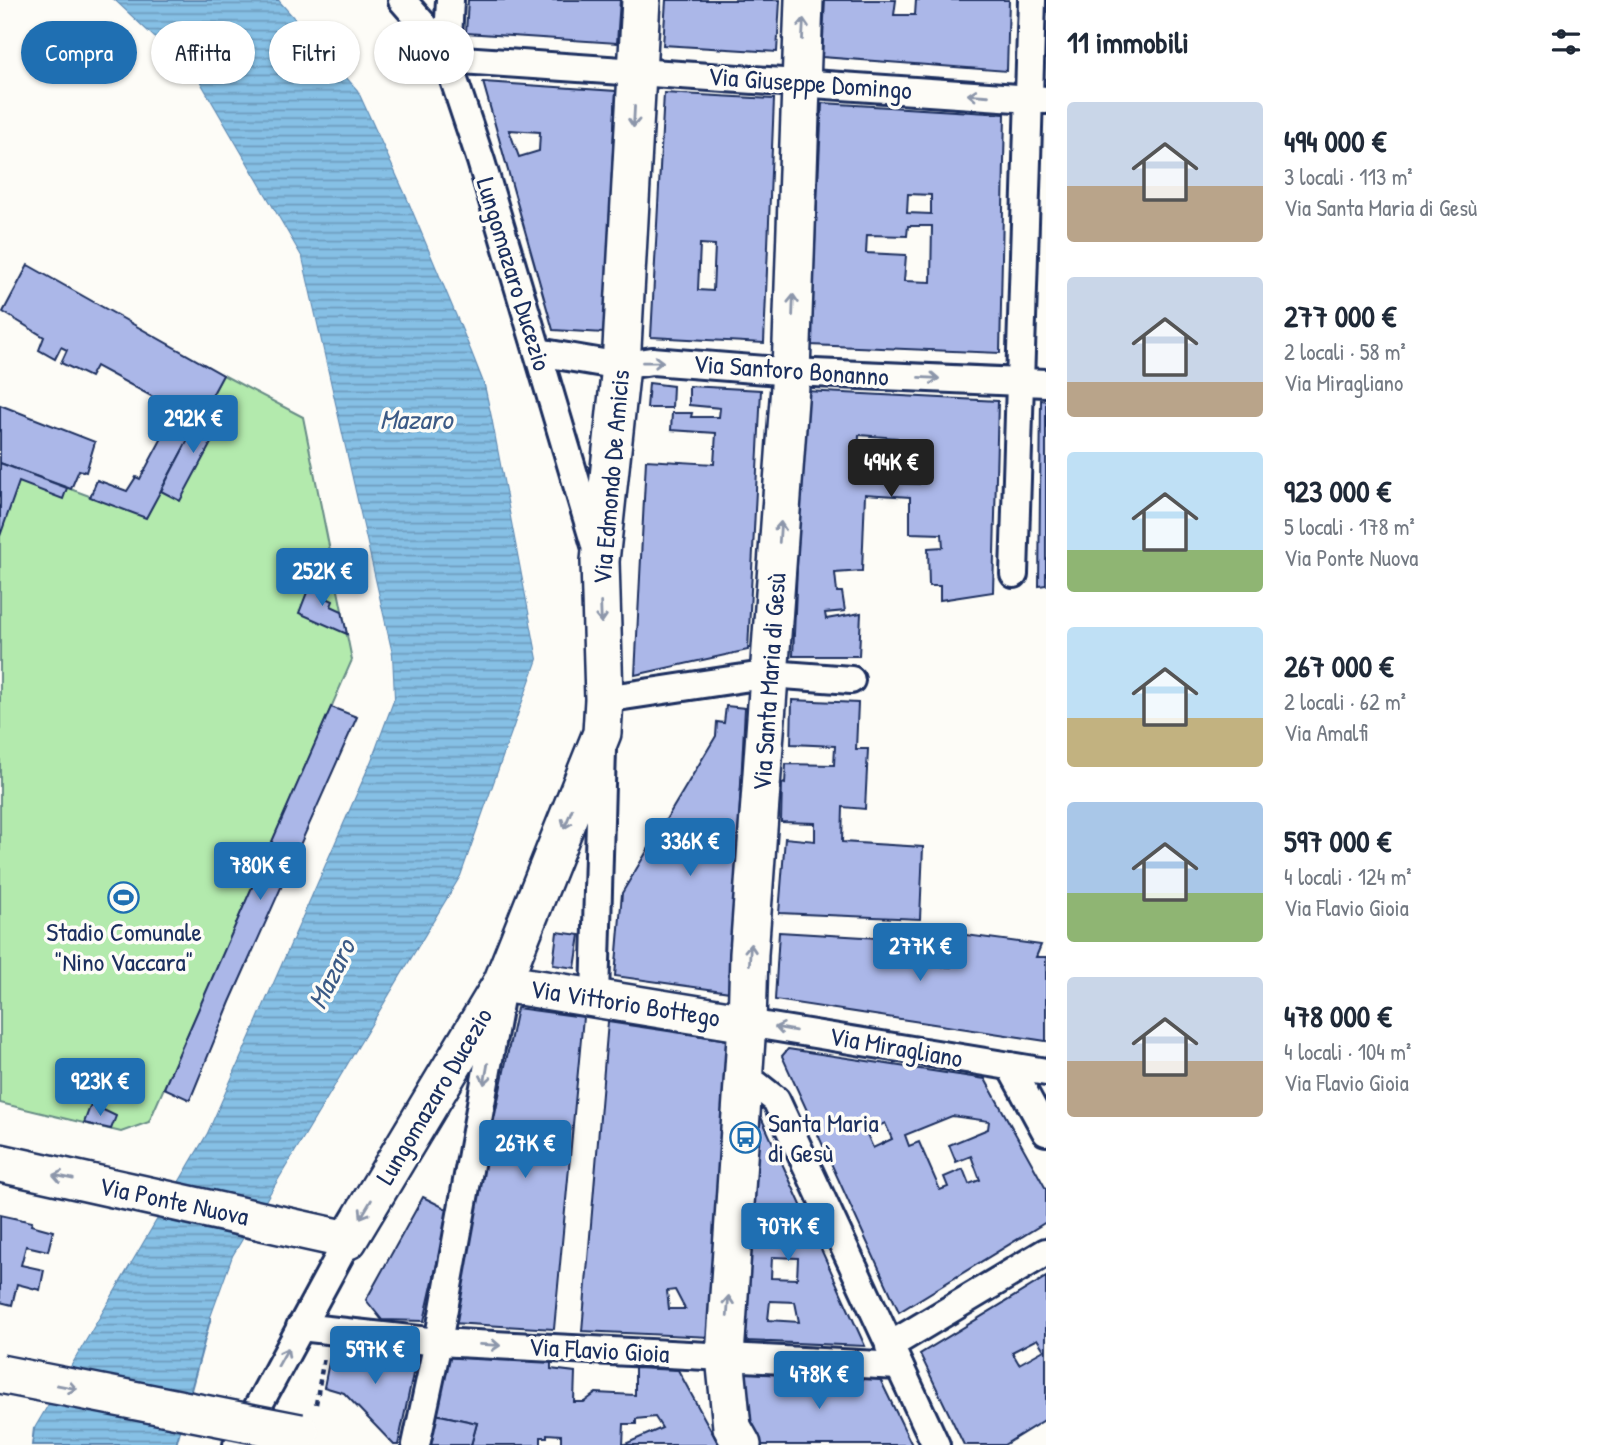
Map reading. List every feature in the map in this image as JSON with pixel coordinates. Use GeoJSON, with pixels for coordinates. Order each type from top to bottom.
{"type":"FeatureCollection","features":[{"type":"Feature","properties":{"kind":"street","name":"Lungomazaro Ducezio"},"geometry":{"type":"LineString","coordinates":[[402,0],[420,21]]}},
{"type":"Feature","properties":{"kind":"street"},"geometry":{"type":"LineString","coordinates":[[449,21],[450,0]]}},
{"type":"Feature","properties":{"kind":"street","name":"Via Edmondo De Amicis"},"geometry":{"type":"LineString","coordinates":[[595,997],[603,716],[600,561],[621,366],[641,0]]}},
{"type":"Feature","properties":{"kind":"street","name":"Via Santa Maria di Gesù"},"geometry":{"type":"LineString","coordinates":[[742,1445],[732,1427],[725,1356],[747,1023],[749,954],[791,372],[804,0]]}},
{"type":"Feature","properties":{"kind":"street"},"geometry":{"type":"LineString","coordinates":[[1014,574],[1033,383],[1037,99],[1032,0]]}},
{"type":"Feature","properties":{"kind":"street","name":"Via Giuseppe Domingo"},"geometry":{"type":"LineString","coordinates":[[474,61],[1037,99]]}},
{"type":"Feature","properties":{"kind":"street","name":"Lungomazaro Ducezio"},"geometry":{"type":"LineString","coordinates":[[455,84],[481,161],[600,561]]}},
{"type":"Feature","properties":{"kind":"street","name":"Via Santoro Bonanno"},"geometry":{"type":"LineString","coordinates":[[538,352],[621,366],[652,361],[791,372],[1033,383]]}},
{"type":"Feature","properties":{"kind":"street"},"geometry":{"type":"LineString","coordinates":[[603,716],[770,674],[851,680]]}},
{"type":"Feature","properties":{"kind":"street","name":"Lungomazaro Ducezio"},"geometry":{"type":"LineString","coordinates":[[237,1445],[348,1240],[502,983],[603,716]]}},
{"type":"Feature","properties":{"kind":"street"},"geometry":{"type":"LineString","coordinates":[[416,1445],[438,1342],[502,983]]}},
{"type":"Feature","properties":{"kind":"street","name":"Via Vittorio Bottego"},"geometry":{"type":"LineString","coordinates":[[502,983],[747,1023]]}},
{"type":"Feature","properties":{"kind":"street","name":"Via Miragliano"},"geometry":{"type":"LineString","coordinates":[[747,1023],[1046,1072]]}},
{"type":"Feature","properties":{"kind":"street"},"geometry":{"type":"LineString","coordinates":[[1010,1066],[1046,1132]]}},
{"type":"Feature","properties":{"kind":"street"},"geometry":{"type":"LineString","coordinates":[[743,1074],[776,1100],[936,1445]]}},
{"type":"Feature","properties":{"kind":"street","name":"Via Ponte Nuova"},"geometry":{"type":"LineString","coordinates":[[0,1163],[348,1240]]}},
{"type":"Feature","properties":{"kind":"street"},"geometry":{"type":"LineString","coordinates":[[894,1356],[1046,1252]]}},
{"type":"Feature","properties":{"kind":"street","name":"Via Flavio Gioia"},"geometry":{"type":"LineString","coordinates":[[300,1327],[438,1342],[725,1356],[894,1356]]}},
{"type":"Feature","properties":{"kind":"street"},"geometry":{"type":"LineString","coordinates":[[0,1374],[311,1429]]}},
{"type":"Feature","properties":{"kind":"path"},"geometry":{"type":"LineString","coordinates":[[311,1429],[325,1349]]}},
{"type":"Feature","properties":{"kind":"green space","name":"Stadio Comunale \"Nino Vaccara\""},"geometry":{"type":"Polygon","coordinates":[[[223,375],[303,417],[352,660],[149,1122],[121,1132],[0,1103],[0,463],[146,517],[223,375]]]}},
{"type":"Feature","properties":{"kind":"water","name":"Mazaro"},"geometry":{"type":"Polygon","coordinates":[[[114,0],[279,0],[297,21],[269,21],[269,84],[353,84],[358,90],[407,197],[485,386],[538,659],[461,876],[233,1256],[211,1317],[176,1445],[32,1445],[34,1428],[207,1133],[371,760],[394,698],[392,654],[302,258],[201,84],[255,84],[255,21],[151,21],[151,35],[114,0]]]}},
{"type":"Feature","properties":{"kind":"pier"},"geometry":{"type":"Polygon","coordinates":[[[111,0],[136,21],[133,21],[111,0]]]}},
{"type":"Feature","properties":{"kind":"pier"},"geometry":{"type":"Polygon","coordinates":[[[279,0],[284,0],[302,21],[297,21],[279,0]]]}},
{"type":"Feature","properties":{"kind":"pier"},"geometry":{"type":"Polygon","coordinates":[[[137,22],[151,35],[151,38],[137,25],[137,22]]]}},
{"type":"Feature","properties":{"kind":"pier"},"geometry":{"type":"Polygon","coordinates":[[[198,84],[201,84],[302,258],[392,654],[394,698],[371,760],[207,1133],[34,1428],[31,1426],[204,1132],[367,759],[390,698],[389,654],[299,259],[198,84]]]}},
{"type":"Feature","properties":{"kind":"pier"},"geometry":{"type":"Polygon","coordinates":[[[353,84],[361,89],[410,196],[488,384],[541,659],[464,877],[236,1258],[214,1320],[211,1317],[233,1256],[461,876],[538,659],[485,385],[407,197],[358,90],[353,84]]]}},
{"type":"Feature","properties":{"kind":"building"},"geometry":{"type":"Polygon","coordinates":[[[468,0],[620,0],[617,43],[474,34],[474,21],[467,21],[468,0]]]}},
{"type":"Feature","properties":{"kind":"building"},"geometry":{"type":"Polygon","coordinates":[[[666,0],[780,0],[777,52],[663,45],[666,0]]]}},
{"type":"Feature","properties":{"kind":"building"},"geometry":{"type":"Polygon","coordinates":[[[825,0],[896,0],[894,15],[915,15],[916,0],[1009,0],[1007,71],[822,57],[825,0]]]}},
{"type":"Feature","properties":{"kind":"building"},"geometry":{"type":"Polygon","coordinates":[[[483,82],[616,91],[604,333],[553,330],[483,82]],[[509,130],[519,157],[539,151],[540,132],[509,130]]]}},
{"type":"Feature","properties":{"kind":"building"},"geometry":{"type":"Polygon","coordinates":[[[664,93],[774,99],[764,343],[651,337],[664,93]],[[700,244],[698,290],[713,291],[715,245],[700,244]]]}},
{"type":"Feature","properties":{"kind":"building"},"geometry":{"type":"Polygon","coordinates":[[[822,103],[1005,114],[1000,353],[810,345],[822,103]],[[908,194],[907,213],[931,214],[931,195],[908,194]],[[908,226],[907,236],[867,235],[866,253],[906,255],[904,281],[931,282],[932,226],[908,226]]]}},
{"type":"Feature","properties":{"kind":"building"},"geometry":{"type":"Polygon","coordinates":[[[28,265],[223,375],[146,518],[90,497],[97,480],[127,491],[136,477],[140,479],[177,410],[96,366],[90,377],[61,363],[67,350],[61,347],[55,359],[39,350],[44,337],[3,312],[28,265]]]}},
{"type":"Feature","properties":{"kind":"building"},"geometry":{"type":"Polygon","coordinates":[[[649,383],[673,386],[672,408],[647,408],[649,383]]]}},
{"type":"Feature","properties":{"kind":"building"},"geometry":{"type":"Polygon","coordinates":[[[689,386],[761,390],[748,650],[635,675],[646,460],[714,464],[716,433],[671,430],[672,413],[692,413],[691,417],[719,417],[720,408],[689,405],[689,386]]]}},
{"type":"Feature","properties":{"kind":"building"},"geometry":{"type":"Polygon","coordinates":[[[805,391],[998,401],[993,592],[940,600],[940,586],[929,586],[928,548],[943,547],[942,534],[910,533],[910,497],[865,494],[862,571],[835,573],[837,592],[842,592],[845,611],[825,613],[826,619],[861,613],[859,656],[793,656],[805,391]],[[859,435],[858,465],[896,467],[894,483],[919,484],[920,465],[896,463],[897,438],[859,435]]]}},
{"type":"Feature","properties":{"kind":"building"},"geometry":{"type":"Polygon","coordinates":[[[1041,400],[1046,401],[1046,585],[1039,586],[1041,400]]]}},
{"type":"Feature","properties":{"kind":"building"},"geometry":{"type":"Polygon","coordinates":[[[0,405],[95,442],[86,472],[79,470],[71,489],[0,463],[0,405]]]}},
{"type":"Feature","properties":{"kind":"building"},"geometry":{"type":"Polygon","coordinates":[[[212,410],[225,417],[180,501],[161,491],[202,413],[209,415],[212,410]]]}},
{"type":"Feature","properties":{"kind":"building"},"geometry":{"type":"Polygon","coordinates":[[[0,463],[67,488],[63,499],[19,482],[0,536],[0,463]]]}},
{"type":"Feature","properties":{"kind":"building"},"geometry":{"type":"Polygon","coordinates":[[[313,577],[325,582],[320,595],[333,601],[331,606],[342,611],[347,634],[299,613],[313,577]]]}},
{"type":"Feature","properties":{"kind":"building"},"geometry":{"type":"Polygon","coordinates":[[[792,700],[858,703],[856,749],[868,749],[865,809],[843,807],[842,842],[923,847],[920,919],[779,913],[785,838],[815,841],[815,823],[781,822],[782,783],[785,784],[786,764],[834,765],[835,746],[791,744],[792,700]]]}},
{"type":"Feature","properties":{"kind":"building"},"geometry":{"type":"Polygon","coordinates":[[[726,706],[745,708],[730,992],[615,976],[622,893],[716,736],[717,722],[724,723],[726,706]]]}},
{"type":"Feature","properties":{"kind":"building"},"geometry":{"type":"Polygon","coordinates":[[[331,707],[357,717],[230,1002],[190,1100],[164,1088],[331,707]]]}},
{"type":"Feature","properties":{"kind":"building"},"geometry":{"type":"Polygon","coordinates":[[[557,932],[580,935],[575,968],[553,965],[557,932]]]}},
{"type":"Feature","properties":{"kind":"building"},"geometry":{"type":"Polygon","coordinates":[[[779,932],[880,938],[879,963],[951,967],[959,934],[1041,945],[1036,957],[1046,957],[1046,1041],[775,1000],[779,932]]]}},
{"type":"Feature","properties":{"kind":"building"},"geometry":{"type":"Polygon","coordinates":[[[517,1008],[583,1017],[554,1329],[452,1323],[517,1008]]]}},
{"type":"Feature","properties":{"kind":"building"},"geometry":{"type":"Polygon","coordinates":[[[608,1022],[728,1040],[711,1337],[582,1331],[608,1022]],[[675,1290],[667,1291],[669,1309],[685,1309],[675,1290]]]}},
{"type":"Feature","properties":{"kind":"building"},"geometry":{"type":"Polygon","coordinates":[[[788,1049],[985,1079],[1046,1189],[1046,1222],[899,1312],[782,1056],[788,1049]],[[952,1116],[905,1135],[909,1146],[919,1142],[940,1190],[948,1187],[944,1177],[963,1169],[969,1184],[980,1180],[971,1156],[956,1162],[949,1145],[988,1129],[989,1121],[952,1116]],[[885,1123],[866,1132],[873,1148],[892,1139],[885,1123]]]}},
{"type":"Feature","properties":{"kind":"building"},"geometry":{"type":"Polygon","coordinates":[[[91,1104],[116,1116],[111,1129],[84,1123],[91,1104]]]}},
{"type":"Feature","properties":{"kind":"building"},"geometry":{"type":"Polygon","coordinates":[[[761,1117],[865,1346],[745,1341],[751,1123],[761,1117]],[[772,1257],[771,1278],[797,1279],[798,1258],[772,1257]],[[770,1301],[768,1320],[799,1322],[795,1302],[770,1301]]]}},
{"type":"Feature","properties":{"kind":"building"},"geometry":{"type":"Polygon","coordinates":[[[423,1197],[449,1210],[424,1321],[382,1320],[366,1300],[423,1197]]]}},
{"type":"Feature","properties":{"kind":"building"},"geometry":{"type":"Polygon","coordinates":[[[0,1215],[32,1222],[31,1225],[53,1231],[48,1251],[26,1246],[21,1265],[44,1270],[40,1290],[17,1284],[12,1305],[0,1302],[0,1215]]]}},
{"type":"Feature","properties":{"kind":"building"},"geometry":{"type":"Polygon","coordinates":[[[1046,1277],[1046,1419],[1004,1445],[964,1445],[920,1354],[1046,1277]],[[1037,1339],[1012,1352],[1019,1364],[1044,1350],[1037,1339]]]}},
{"type":"Feature","properties":{"kind":"building"},"geometry":{"type":"Polygon","coordinates":[[[331,1352],[417,1355],[398,1445],[394,1445],[344,1393],[324,1387],[331,1352]]]}},
{"type":"Feature","properties":{"kind":"building"},"geometry":{"type":"Polygon","coordinates":[[[446,1357],[551,1362],[551,1369],[575,1372],[574,1402],[584,1402],[596,1393],[635,1395],[635,1368],[678,1370],[719,1445],[623,1445],[561,1445],[561,1435],[547,1434],[547,1437],[541,1437],[541,1445],[471,1445],[477,1423],[435,1414],[446,1357]],[[655,1417],[636,1419],[636,1424],[624,1424],[623,1445],[662,1428],[655,1417]]]}},
{"type":"Feature","properties":{"kind":"building"},"geometry":{"type":"Polygon","coordinates":[[[742,1372],[880,1379],[912,1445],[756,1445],[742,1418],[742,1372]]]}},
{"type":"Feature","properties":{"kind":"building"},"geometry":{"type":"Polygon","coordinates":[[[435,1414],[477,1423],[471,1445],[428,1445],[435,1414]]]}},
{"type":"Feature","properties":{"kind":"place","name":"Stadio Comunale \"Nino Vaccara\""},"geometry":{"type":"Point","coordinates":[124,897]}},
{"type":"Feature","properties":{"kind":"place","name":"Santa Maria di Gesù"},"geometry":{"type":"Point","coordinates":[745,1138]}}]}
